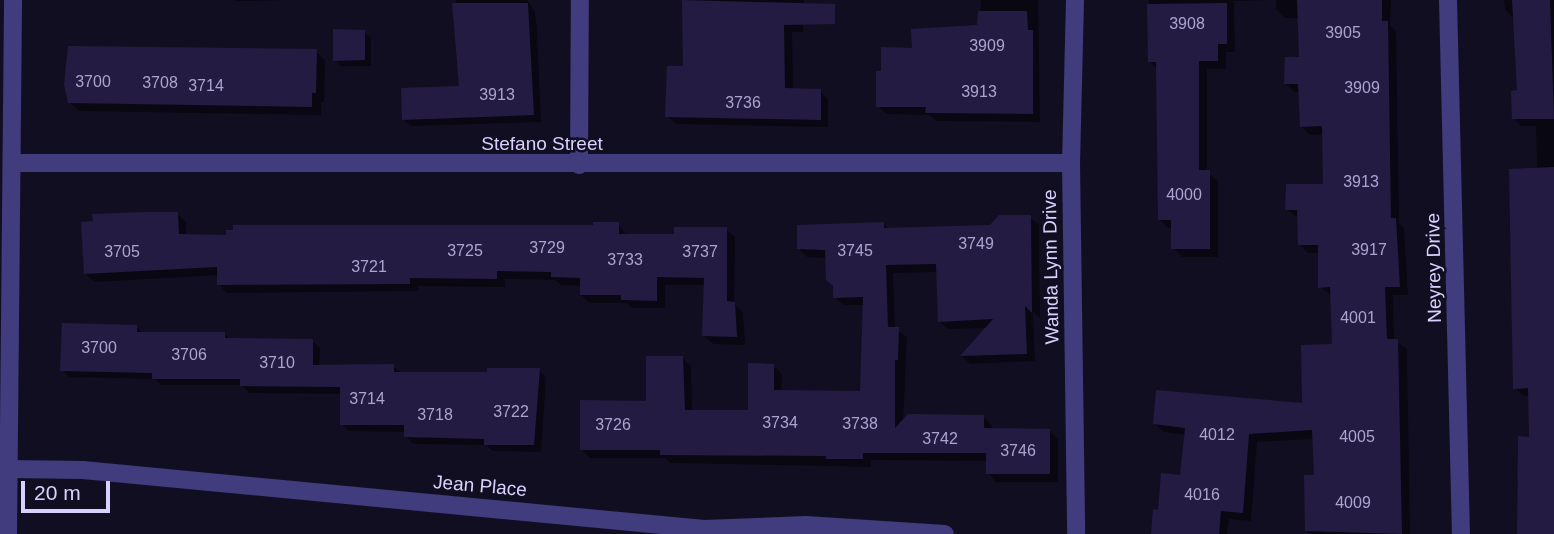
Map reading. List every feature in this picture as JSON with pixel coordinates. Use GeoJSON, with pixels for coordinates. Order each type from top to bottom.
{"type":"FeatureCollection","features":[{"type":"Feature","properties":{"kind":"street"},"geometry":{"type":"LineString","coordinates":[[8,534],[13,0]]}},
{"type":"Feature","properties":{"kind":"street"},"geometry":{"type":"LineString","coordinates":[[579,165],[580,0]]}},
{"type":"Feature","properties":{"kind":"street","name":"Wanda Lynn Drive"},"geometry":{"type":"LineString","coordinates":[[1075,0],[1071,163],[1076,534]]}},
{"type":"Feature","properties":{"kind":"street","name":"Neyrey Drive"},"geometry":{"type":"LineString","coordinates":[[1448,0],[1461,534]]}},
{"type":"Feature","properties":{"kind":"street","name":"Stefano Street"},"geometry":{"type":"LineString","coordinates":[[12,163],[1071,163]]}},
{"type":"Feature","properties":{"kind":"street","name":"Jean Place"},"geometry":{"type":"LineString","coordinates":[[10,469],[83,470],[704,529],[806,525],[945,534]]}},
{"type":"Feature","properties":{"kind":"building"},"geometry":{"type":"Polygon","coordinates":[[[682,0],[835,4],[835,24],[784,25],[785,88],[821,89],[821,120],[665,117],[667,66],[683,66],[682,0]]]}},
{"type":"Feature","properties":{"kind":"building"},"geometry":{"type":"Polygon","coordinates":[[[1297,0],[1382,0],[1382,21],[1388,21],[1391,218],[1396,218],[1400,287],[1385,287],[1387,339],[1398,339],[1402,534],[1305,531],[1304,475],[1314,475],[1312,430],[1249,434],[1243,513],[1221,511],[1219,534],[1151,534],[1153,509],[1158,510],[1161,473],[1180,475],[1185,428],[1153,424],[1156,390],[1302,403],[1301,345],[1332,344],[1330,287],[1318,288],[1318,245],[1298,245],[1297,210],[1285,210],[1286,184],[1323,184],[1322,126],[1300,127],[1298,84],[1284,84],[1285,57],[1299,57],[1297,0]]]}},
{"type":"Feature","properties":{"kind":"building"},"geometry":{"type":"Polygon","coordinates":[[[1512,0],[1550,0],[1554,119],[1512,119],[1511,91],[1517,90],[1512,0]]]}},
{"type":"Feature","properties":{"kind":"building"},"geometry":{"type":"Polygon","coordinates":[[[452,3],[528,3],[534,115],[402,120],[401,88],[459,86],[452,3]]]}},
{"type":"Feature","properties":{"kind":"building"},"geometry":{"type":"Polygon","coordinates":[[[1227,3],[1227,44],[1218,44],[1218,61],[1199,61],[1199,170],[1210,170],[1210,249],[1171,249],[1171,220],[1158,220],[1156,62],[1148,62],[1147,4],[1227,3]]]}},
{"type":"Feature","properties":{"kind":"building"},"geometry":{"type":"Polygon","coordinates":[[[978,11],[1027,11],[1028,30],[1033,30],[1033,114],[925,113],[926,107],[876,107],[876,71],[881,71],[881,47],[912,48],[911,29],[977,25],[978,11]]]}},
{"type":"Feature","properties":{"kind":"building"},"geometry":{"type":"Polygon","coordinates":[[[333,29],[365,30],[365,60],[333,61],[333,29]]]}},
{"type":"Feature","properties":{"kind":"building"},"geometry":{"type":"Polygon","coordinates":[[[68,46],[317,49],[316,93],[312,93],[312,107],[68,103],[64,84],[68,46]]]}},
{"type":"Feature","properties":{"kind":"building"},"geometry":{"type":"Polygon","coordinates":[[[1554,167],[1554,534],[1517,534],[1518,436],[1529,437],[1528,388],[1513,389],[1509,169],[1554,167]]]}},
{"type":"Feature","properties":{"kind":"building"},"geometry":{"type":"Polygon","coordinates":[[[178,212],[179,234],[226,235],[226,230],[233,230],[233,225],[593,225],[593,222],[619,222],[619,234],[674,234],[674,227],[727,227],[727,301],[735,302],[737,337],[702,336],[704,278],[657,277],[657,301],[621,300],[621,295],[580,295],[580,278],[551,277],[551,272],[497,271],[497,279],[410,278],[410,284],[217,285],[217,267],[84,274],[81,222],[93,221],[92,214],[178,212]]]}},
{"type":"Feature","properties":{"kind":"building"},"geometry":{"type":"Polygon","coordinates":[[[999,215],[1031,215],[1032,313],[1025,306],[1027,354],[960,356],[993,319],[938,322],[936,264],[886,265],[888,327],[899,327],[898,360],[895,360],[895,428],[908,414],[984,415],[984,428],[1050,429],[1050,474],[986,474],[986,453],[863,453],[863,459],[826,459],[826,456],[660,455],[660,450],[580,450],[580,400],[646,401],[646,356],[683,356],[685,410],[748,410],[748,363],[774,364],[774,390],[860,391],[863,297],[833,298],[833,286],[826,280],[825,250],[797,249],[797,225],[884,222],[884,228],[990,225],[999,215]]]}},
{"type":"Feature","properties":{"kind":"building"},"geometry":{"type":"Polygon","coordinates":[[[62,323],[137,325],[137,332],[225,332],[225,338],[313,339],[313,365],[394,364],[394,372],[487,372],[487,368],[540,368],[534,445],[484,445],[484,439],[404,437],[404,425],[340,425],[340,387],[240,386],[240,379],[152,379],[152,373],[60,371],[62,323]]]}}]}
